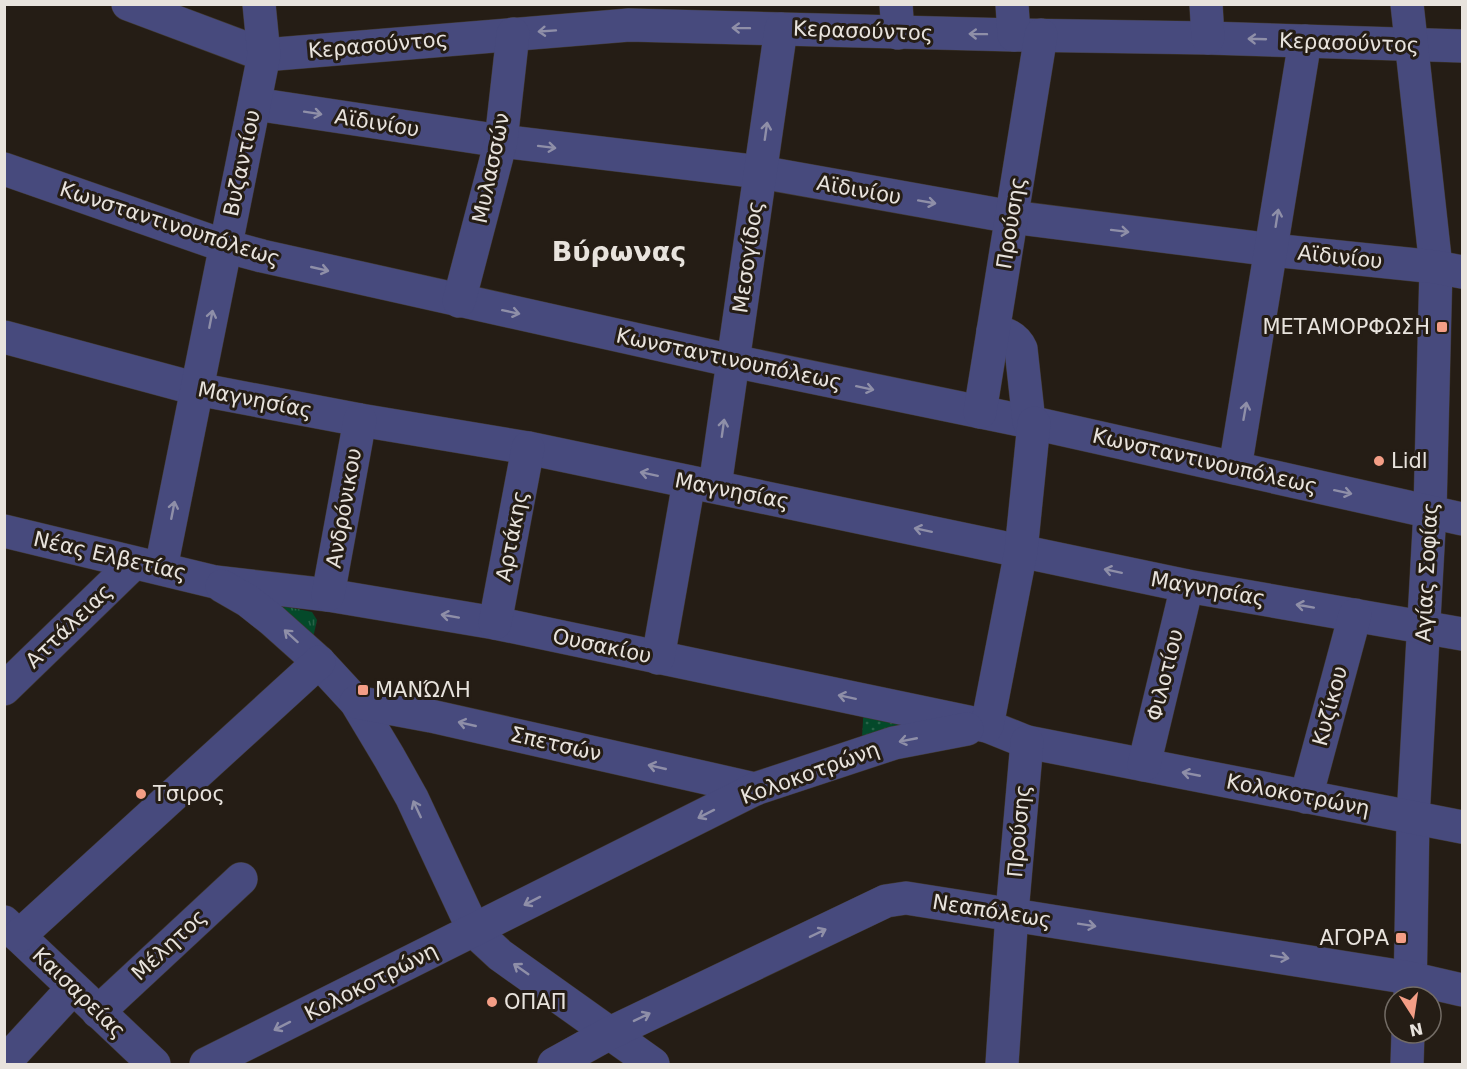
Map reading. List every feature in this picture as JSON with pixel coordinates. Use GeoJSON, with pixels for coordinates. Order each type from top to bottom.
{"type":"FeatureCollection","features":[{"type":"Feature","properties":{"kind":"street"},"geometry":{"type":"LineString","coordinates":[[128,4],[264,55]]}},
{"type":"Feature","properties":{"kind":"street","name":"Βυζαντίου"},"geometry":{"type":"LineString","coordinates":[[148,565],[197,389],[255,104],[264,55],[259,4]]}},
{"type":"Feature","properties":{"kind":"street"},"geometry":{"type":"LineString","coordinates":[[1206,4],[1208,38]]}},
{"type":"Feature","properties":{"kind":"street","name":"Αγίας Σοφίας"},"geometry":{"type":"LineString","coordinates":[[1407,4],[1411,45],[1449,269],[1430,511],[1413,818],[1410,985]]}},
{"type":"Feature","properties":{"kind":"street","name":"Κερασούντος"},"geometry":{"type":"LineString","coordinates":[[264,55],[513,34],[628,15],[781,29],[897,19],[1208,38],[1462,46]]}},
{"type":"Feature","properties":{"kind":"street","name":"Προύσης"},"geometry":{"type":"LineString","coordinates":[[980,412],[1012,218],[1022,25]]}},
{"type":"Feature","properties":{"kind":"street","name":"Μεσογίδος"},"geometry":{"type":"LineString","coordinates":[[658,658],[733,361],[781,29]]}},
{"type":"Feature","properties":{"kind":"street","name":"Μυλασσών"},"geometry":{"type":"LineString","coordinates":[[459,301],[501,141],[513,34]]}},
{"type":"Feature","properties":{"kind":"street"},"geometry":{"type":"LineString","coordinates":[[1235,468],[1305,41]]}},
{"type":"Feature","properties":{"kind":"street","name":"Αϊδινίου"},"geometry":{"type":"LineString","coordinates":[[255,104],[501,141],[760,172],[1012,218],[1449,269]]}},
{"type":"Feature","properties":{"kind":"street","name":"Κωνσταντινουπόλεως"},"geometry":{"type":"LineString","coordinates":[[4,170],[225,246],[459,301],[733,361],[1032,422],[1462,519]]}},
{"type":"Feature","properties":{"kind":"street"},"geometry":{"type":"LineString","coordinates":[[987,726],[1021,551],[1032,422],[1021,348],[1017,340],[1008,334],[993,331]]}},
{"type":"Feature","properties":{"kind":"street","name":"Μαγνησίας"},"geometry":{"type":"LineString","coordinates":[[4,337],[197,389],[360,420],[528,448],[1187,586],[1462,634]]}},
{"type":"Feature","properties":{"kind":"street","name":"Ανδρόνικου"},"geometry":{"type":"LineString","coordinates":[[328,595],[360,420]]}},
{"type":"Feature","properties":{"kind":"street","name":"Αρτάκης"},"geometry":{"type":"LineString","coordinates":[[495,623],[528,448]]}},
{"type":"Feature","properties":{"kind":"street","name":"Νέας Ελβετίας"},"geometry":{"type":"LineString","coordinates":[[4,531],[215,582]]}},
{"type":"Feature","properties":{"kind":"street","name":"Αττάλειας"},"geometry":{"type":"LineString","coordinates":[[4,690],[148,565]]}},
{"type":"Feature","properties":{"kind":"street"},"geometry":{"type":"LineString","coordinates":[[215,582],[248,600],[319,662],[356,702],[412,798],[474,931],[500,955],[653,1065]]}},
{"type":"Feature","properties":{"kind":"street","name":"Ουσακίου"},"geometry":{"type":"LineString","coordinates":[[215,582],[328,595],[495,623],[987,726]]}},
{"type":"Feature","properties":{"kind":"street","name":"Φιλοτίου"},"geometry":{"type":"LineString","coordinates":[[1144,765],[1187,586]]}},
{"type":"Feature","properties":{"kind":"street","name":"Κυζίκου"},"geometry":{"type":"LineString","coordinates":[[1306,797],[1354,615]]}},
{"type":"Feature","properties":{"kind":"street"},"geometry":{"type":"LineString","coordinates":[[12,929],[319,662]]}},
{"type":"Feature","properties":{"kind":"street","name":"Σπετσών"},"geometry":{"type":"LineString","coordinates":[[356,702],[431,716],[755,789]]}},
{"type":"Feature","properties":{"kind":"street","name":"Κολοκοτρώνη"},"geometry":{"type":"LineString","coordinates":[[206,1065],[755,789],[894,743],[987,726],[1027,742],[1462,827]]}},
{"type":"Feature","properties":{"kind":"street","name":"Προύσης"},"geometry":{"type":"LineString","coordinates":[[1002,1065],[1027,742]]}},
{"type":"Feature","properties":{"kind":"street","name":"Μέλητος"},"geometry":{"type":"LineString","coordinates":[[98,1012],[241,879]]}},
{"type":"Feature","properties":{"kind":"street","name":"Νεαπόλεως"},"geometry":{"type":"LineString","coordinates":[[554,1065],[610,1033],[886,901],[906,898],[1012,913],[1399,985]]}},
{"type":"Feature","properties":{"kind":"street","name":"Καισαρείας"},"geometry":{"type":"LineString","coordinates":[[12,929],[154,1065]]}},
{"type":"Feature","properties":{"kind":"street"},"geometry":{"type":"LineString","coordinates":[[4,1063],[73,988]]}},
{"type":"Feature","properties":{"kind":"street","name":"Νεαπόλεως"},"geometry":{"type":"LineString","coordinates":[[1443,989],[1462,990]]}},
{"type":"Feature","properties":{"kind":"street"},"geometry":{"type":"LineString","coordinates":[[1407,1065],[1408,1045]]}},
{"type":"Feature","properties":{"kind":"green space"},"geometry":{"type":"Polygon","coordinates":[[[273,604],[312,612],[317,620],[313,638],[273,604]]]}},
{"type":"Feature","properties":{"kind":"green space"},"geometry":{"type":"Polygon","coordinates":[[[864,704],[935,720],[862,737],[864,704]]]}},
{"type":"Feature","properties":{"kind":"place","name":"ΜΕΤΑΜΟΡΦΩΣΗ"},"geometry":{"type":"Point","coordinates":[1442,327]}},
{"type":"Feature","properties":{"kind":"place","name":"Lidl"},"geometry":{"type":"Point","coordinates":[1379,461]}},
{"type":"Feature","properties":{"kind":"place","name":"ΜΑΝΏΛΗ"},"geometry":{"type":"Point","coordinates":[363,690]}},
{"type":"Feature","properties":{"kind":"place","name":"Τσιρος"},"geometry":{"type":"Point","coordinates":[141,794]}},
{"type":"Feature","properties":{"kind":"place","name":"ΑΓΟΡΑ"},"geometry":{"type":"Point","coordinates":[1401,938]}},
{"type":"Feature","properties":{"kind":"place","name":"ΟΠΑΠ"},"geometry":{"type":"Point","coordinates":[492,1002]}},
{"type":"Feature","properties":{"kind":"district","name":"Βύρωνας"},"geometry":{"type":"Point","coordinates":[619,251]}}]}
